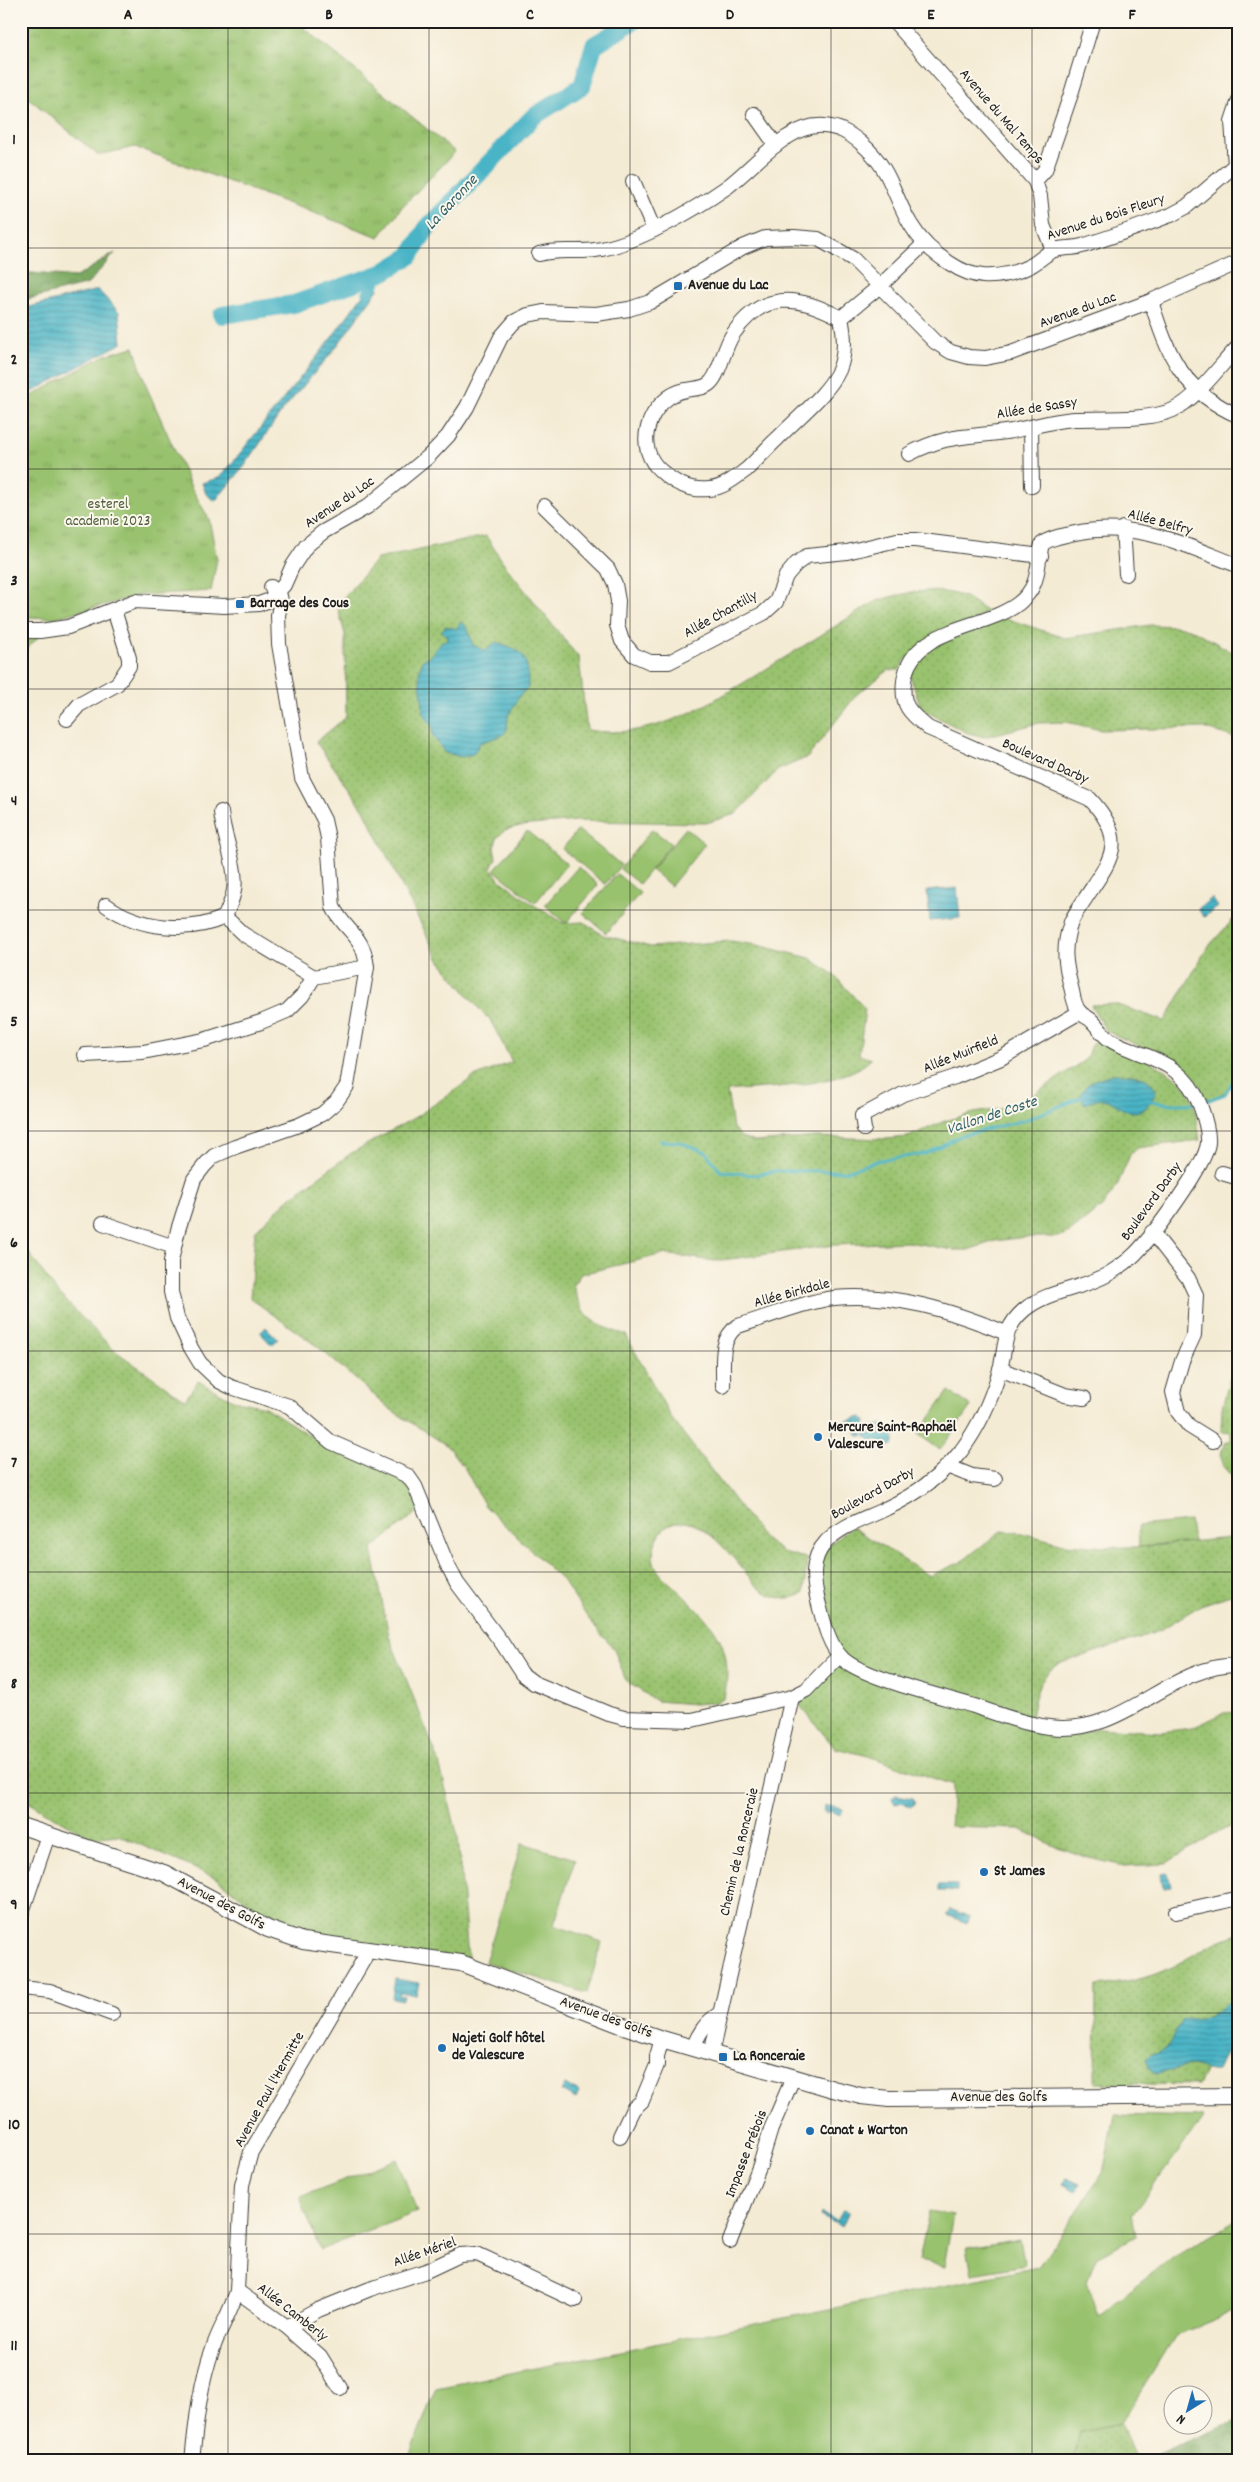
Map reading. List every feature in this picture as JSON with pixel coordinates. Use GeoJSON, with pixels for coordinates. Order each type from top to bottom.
{"type":"FeatureCollection","features":[{"type":"Feature","properties":{"kind":"main road","name":"Avenue des Golfs"},"geometry":{"type":"LineString","coordinates":[[21,1826],[164,1872],[268,1929],[303,1941],[461,1964],[662,2039],[861,2096],[889,2099],[1214,2098],[1239,2096]]}},
{"type":"Feature","properties":{"kind":"main road","name":"Avenue des Golfs"},"geometry":{"type":"LineString","coordinates":[[1214,2098],[1239,2101]]}},
{"type":"Feature","properties":{"kind":"street","name":"Avenue du Mal Temps"},"geometry":{"type":"LineString","coordinates":[[894,21],[1035,181],[1040,196],[1043,225],[1053,250]]}},
{"type":"Feature","properties":{"kind":"street"},"geometry":{"type":"LineString","coordinates":[[1035,181],[1045,170],[1093,21]]}},
{"type":"Feature","properties":{"kind":"street"},"geometry":{"type":"LineString","coordinates":[[1237,165],[1232,121],[1239,100]]}},
{"type":"Feature","properties":{"kind":"street"},"geometry":{"type":"LineString","coordinates":[[754,114],[776,145]]}},
{"type":"Feature","properties":{"kind":"street","name":"Avenue du Bois Fleury"},"geometry":{"type":"LineString","coordinates":[[539,254],[555,249],[594,251],[622,245],[654,230],[728,186],[776,145],[804,129],[821,125],[836,127],[850,133],[884,167],[906,215],[924,244],[940,258],[960,270],[981,276],[1005,275],[1030,266],[1053,250],[1071,249],[1171,215],[1186,207],[1237,165]]}},
{"type":"Feature","properties":{"kind":"street"},"geometry":{"type":"LineString","coordinates":[[632,181],[654,230]]}},
{"type":"Feature","properties":{"kind":"street","name":"Avenue du Lac"},"geometry":{"type":"LineString","coordinates":[[21,631],[40,631],[68,627],[135,601],[224,606],[240,604],[268,595],[292,567],[306,546],[315,538],[367,507],[422,462],[448,436],[467,407],[501,337],[509,326],[521,318],[543,312],[596,314],[629,309],[650,302],[743,247],[765,238],[794,237],[818,239],[853,259],[935,342],[951,352],[985,358],[1011,353],[1152,301],[1239,262]]}},
{"type":"Feature","properties":{"kind":"street"},"geometry":{"type":"LineString","coordinates":[[841,318],[880,286],[924,244]]}},
{"type":"Feature","properties":{"kind":"street"},"geometry":{"type":"LineString","coordinates":[[778,300],[798,301],[825,310],[841,318],[844,351],[838,371],[822,394],[747,469],[726,483],[710,489],[689,488],[670,479],[652,463],[647,449],[648,427],[657,408],[668,396],[710,384],[729,339],[741,321],[760,306],[778,300]]}},
{"type":"Feature","properties":{"kind":"street"},"geometry":{"type":"LineString","coordinates":[[1152,301],[1169,350],[1185,379],[1197,392],[1211,402],[1239,416]]}},
{"type":"Feature","properties":{"kind":"street","name":"Allée de Sassy"},"geometry":{"type":"LineString","coordinates":[[909,454],[928,444],[950,438],[1031,427],[1063,420],[1152,415],[1173,410],[1197,392],[1239,346]]}},
{"type":"Feature","properties":{"kind":"street"},"geometry":{"type":"LineString","coordinates":[[1031,427],[1032,486]]}},
{"type":"Feature","properties":{"kind":"street","name":"Allée Chantilly"},"geometry":{"type":"LineString","coordinates":[[544,506],[608,569],[615,584],[618,601],[617,625],[622,641],[634,655],[650,662],[668,662],[764,613],[776,602],[786,576],[796,564],[807,556],[847,552],[897,540],[1041,550]]}},
{"type":"Feature","properties":{"kind":"street"},"geometry":{"type":"LineString","coordinates":[[1123,528],[1126,574]]}},
{"type":"Feature","properties":{"kind":"street","name":"Allée Belfry"},"geometry":{"type":"LineString","coordinates":[[1041,550],[1048,539],[1092,530],[1123,528],[1166,538],[1239,566]]}},
{"type":"Feature","properties":{"kind":"street","name":"Boulevard Darby"},"geometry":{"type":"LineString","coordinates":[[839,1656],[823,1618],[814,1581],[816,1558],[822,1547],[829,1538],[841,1530],[892,1506],[917,1491],[947,1466],[962,1450],[975,1428],[1000,1369],[1006,1333],[1021,1313],[1038,1300],[1109,1274],[1134,1255],[1203,1161],[1208,1142],[1204,1116],[1185,1076],[1148,1056],[1112,1042],[1092,1020],[1080,1012],[1073,995],[1064,953],[1072,918],[1110,858],[1114,845],[1111,828],[1102,812],[1090,800],[928,728],[909,712],[903,695],[905,672],[925,644],[1019,603],[1037,578],[1041,550]]}},
{"type":"Feature","properties":{"kind":"street"},"geometry":{"type":"LineString","coordinates":[[268,595],[278,615],[279,644],[302,778],[324,820],[328,838],[333,907],[338,916],[360,940],[365,950],[367,967],[352,1065],[347,1086],[336,1102],[322,1114],[299,1125],[214,1156],[194,1180],[174,1248],[170,1277],[173,1308],[200,1363],[219,1381],[230,1387],[289,1406],[331,1442],[408,1476],[415,1486],[447,1564],[458,1583],[518,1668],[528,1678],[609,1714],[624,1718],[692,1720],[792,1697],[806,1690],[839,1656],[850,1666],[883,1678],[1022,1721],[1049,1728],[1081,1728],[1121,1715],[1176,1681],[1196,1673],[1239,1664]]}},
{"type":"Feature","properties":{"kind":"street"},"geometry":{"type":"LineString","coordinates":[[67,719],[79,705],[117,684],[129,666],[129,658],[114,610]]}},
{"type":"Feature","properties":{"kind":"street"},"geometry":{"type":"LineString","coordinates":[[106,905],[120,916],[138,922],[184,927],[210,924],[225,917],[234,890],[234,875],[222,830],[221,812]]}},
{"type":"Feature","properties":{"kind":"street"},"geometry":{"type":"LineString","coordinates":[[225,917],[244,934],[314,977],[367,967]]}},
{"type":"Feature","properties":{"kind":"street"},"geometry":{"type":"LineString","coordinates":[[85,1055],[143,1052],[204,1040],[261,1022],[287,1011],[302,996],[314,977]]}},
{"type":"Feature","properties":{"kind":"street","name":"Allée Muirfield"},"geometry":{"type":"LineString","coordinates":[[864,1129],[862,1116],[903,1094],[955,1078],[1001,1058],[1080,1012]]}},
{"type":"Feature","properties":{"kind":"street"},"geometry":{"type":"LineString","coordinates":[[1222,1172],[1239,1178]]}},
{"type":"Feature","properties":{"kind":"street"},"geometry":{"type":"LineString","coordinates":[[103,1223],[174,1248]]}},
{"type":"Feature","properties":{"kind":"street"},"geometry":{"type":"LineString","coordinates":[[1152,1232],[1188,1278],[1196,1295],[1194,1335],[1182,1361],[1173,1392],[1178,1412],[1189,1426],[1213,1441]]}},
{"type":"Feature","properties":{"kind":"street","name":"Allée Birkdale"},"geometry":{"type":"LineString","coordinates":[[723,1386],[724,1344],[729,1332],[738,1326],[834,1298],[881,1298],[934,1307],[1006,1333]]}},
{"type":"Feature","properties":{"kind":"street"},"geometry":{"type":"LineString","coordinates":[[1000,1369],[1065,1395],[1084,1398]]}},
{"type":"Feature","properties":{"kind":"street"},"geometry":{"type":"LineString","coordinates":[[947,1466],[972,1476],[995,1478]]}},
{"type":"Feature","properties":{"kind":"street","name":"Chemin de la Ronceraie"},"geometry":{"type":"LineString","coordinates":[[712,2054],[719,2014],[762,1825],[790,1717],[792,1697]]}},
{"type":"Feature","properties":{"kind":"street"},"geometry":{"type":"LineString","coordinates":[[21,1915],[48,1835]]}},
{"type":"Feature","properties":{"kind":"street"},"geometry":{"type":"LineString","coordinates":[[1176,1912],[1239,1898]]}},
{"type":"Feature","properties":{"kind":"street","name":"Avenue Paul l'Hermitte"},"geometry":{"type":"LineString","coordinates":[[192,2461],[197,2412],[212,2348],[233,2304],[237,2291],[242,2185],[251,2152],[368,1950]]}},
{"type":"Feature","properties":{"kind":"street"},"geometry":{"type":"LineString","coordinates":[[21,1988],[50,1992],[112,2014]]}},
{"type":"Feature","properties":{"kind":"street"},"geometry":{"type":"LineString","coordinates":[[693,2048],[703,2028],[719,2014]]}},
{"type":"Feature","properties":{"kind":"street"},"geometry":{"type":"LineString","coordinates":[[620,2136],[633,2108],[633,2098],[649,2062],[657,2056],[662,2039]]}},
{"type":"Feature","properties":{"kind":"street","name":"Impasse Prébois"},"geometry":{"type":"LineString","coordinates":[[730,2241],[760,2165],[771,2130],[793,2078]]}},
{"type":"Feature","properties":{"kind":"street","name":"Allée Mériel"},"geometry":{"type":"LineString","coordinates":[[287,2327],[318,2310],[370,2289],[426,2271],[460,2255],[477,2254],[575,2300]]}},
{"type":"Feature","properties":{"kind":"street","name":"Allée Camberly"},"geometry":{"type":"LineString","coordinates":[[237,2291],[287,2327],[320,2356],[340,2388]]}},
{"type":"Feature","properties":{"kind":"green space"},"geometry":{"type":"Polygon","coordinates":[[[21,21],[296,21],[455,152],[402,207],[379,237],[135,147],[98,155],[21,92],[21,21]]]}},
{"type":"Feature","properties":{"kind":"green space"},"geometry":{"type":"Polygon","coordinates":[[[115,253],[88,284],[21,301],[21,272],[76,277],[115,253]]]}},
{"type":"Feature","properties":{"kind":"green space","name":"esterel academie 2023"},"geometry":{"type":"Polygon","coordinates":[[[134,347],[147,388],[191,487],[209,519],[217,559],[211,591],[141,595],[54,618],[21,617],[21,402],[105,355],[134,347]]]}},
{"type":"Feature","properties":{"kind":"green space"},"geometry":{"type":"Polygon","coordinates":[[[486,536],[507,568],[579,658],[587,730],[612,732],[635,730],[658,725],[680,717],[722,696],[876,601],[909,593],[942,592],[965,597],[988,612],[906,659],[900,670],[889,670],[857,694],[808,757],[778,770],[736,814],[706,823],[576,821],[520,826],[505,830],[497,838],[494,848],[496,858],[491,868],[499,879],[532,904],[564,923],[584,922],[603,935],[651,947],[731,941],[757,945],[810,958],[834,975],[865,1009],[859,1055],[871,1059],[859,1068],[843,1075],[804,1084],[727,1091],[733,1128],[741,1137],[755,1142],[816,1137],[886,1139],[908,1137],[945,1121],[974,1113],[1000,1109],[1029,1098],[1086,1059],[1091,1045],[1099,1038],[1144,1058],[1167,1071],[1188,1090],[1195,1111],[1200,1140],[1137,1148],[1130,1155],[1117,1186],[1103,1206],[1071,1231],[1059,1237],[1025,1237],[995,1241],[968,1250],[954,1250],[908,1242],[835,1245],[715,1261],[664,1254],[581,1274],[573,1285],[585,1313],[597,1324],[626,1335],[672,1419],[765,1540],[786,1554],[807,1558],[804,1594],[791,1598],[780,1598],[770,1595],[759,1588],[728,1552],[702,1529],[689,1523],[675,1522],[663,1530],[658,1537],[653,1553],[657,1569],[698,1610],[717,1634],[723,1647],[727,1678],[724,1698],[717,1702],[695,1704],[656,1701],[626,1681],[614,1649],[592,1624],[563,1581],[485,1506],[464,1467],[446,1445],[390,1409],[318,1347],[250,1298],[255,1231],[290,1198],[350,1154],[419,1115],[474,1077],[512,1062],[488,1016],[486,1017],[439,960],[364,810],[316,742],[346,717],[345,634],[337,605],[377,559],[486,536]]]}},
{"type":"Feature","properties":{"kind":"green space"},"geometry":{"type":"Polygon","coordinates":[[[1005,618],[1065,638],[1150,625],[1178,626],[1195,631],[1239,656],[1239,739],[1204,728],[1101,730],[1066,722],[1039,723],[984,737],[968,733],[921,709],[910,675],[917,662],[934,645],[1005,618]]]}},
{"type":"Feature","properties":{"kind":"green space"},"geometry":{"type":"Polygon","coordinates":[[[21,635],[39,636],[21,656],[21,635]]]}},
{"type":"Feature","properties":{"kind":"green space"},"geometry":{"type":"Polygon","coordinates":[[[686,828],[705,844],[671,886],[651,870],[686,828]]]}},
{"type":"Feature","properties":{"kind":"green space"},"geometry":{"type":"Polygon","coordinates":[[[652,829],[671,844],[639,884],[620,869],[652,829]]]}},
{"type":"Feature","properties":{"kind":"green space"},"geometry":{"type":"Polygon","coordinates":[[[578,830],[621,865],[605,884],[562,849],[578,830]]]}},
{"type":"Feature","properties":{"kind":"green space"},"geometry":{"type":"Polygon","coordinates":[[[527,831],[567,864],[535,903],[494,870],[527,831]]]}},
{"type":"Feature","properties":{"kind":"green space"},"geometry":{"type":"Polygon","coordinates":[[[578,867],[598,885],[566,923],[545,905],[578,867]]]}},
{"type":"Feature","properties":{"kind":"green space"},"geometry":{"type":"Polygon","coordinates":[[[617,874],[640,893],[606,933],[583,913],[617,874]]]}},
{"type":"Feature","properties":{"kind":"green space"},"geometry":{"type":"Polygon","coordinates":[[[1239,913],[1239,1072],[1225,1094],[1209,1101],[1205,1098],[1198,1083],[1175,1062],[1106,1031],[1091,1005],[1115,1004],[1165,1021],[1207,948],[1239,913]]]}},
{"type":"Feature","properties":{"kind":"green space"},"geometry":{"type":"Polygon","coordinates":[[[21,1242],[57,1292],[114,1350],[185,1400],[198,1381],[233,1400],[265,1407],[320,1442],[401,1471],[422,1508],[372,1549],[389,1636],[438,1759],[458,1837],[468,1958],[467,1967],[290,1927],[266,1915],[214,1877],[118,1835],[92,1838],[21,1798],[21,1242]]]}},
{"type":"Feature","properties":{"kind":"green space"},"geometry":{"type":"Polygon","coordinates":[[[1239,1343],[1239,1484],[1225,1469],[1220,1454],[1226,1442],[1231,1441],[1231,1432],[1221,1431],[1222,1408],[1239,1343]]]}},
{"type":"Feature","properties":{"kind":"green space"},"geometry":{"type":"Polygon","coordinates":[[[949,1391],[971,1406],[940,1450],[918,1434],[949,1391]]]}},
{"type":"Feature","properties":{"kind":"green space"},"geometry":{"type":"Polygon","coordinates":[[[1190,1521],[1193,1542],[1139,1547],[1138,1526],[1190,1521]]]}},
{"type":"Feature","properties":{"kind":"green space"},"geometry":{"type":"Polygon","coordinates":[[[852,1527],[929,1576],[961,1562],[1001,1531],[1022,1533],[1064,1544],[1107,1547],[1139,1547],[1239,1537],[1239,1592],[1201,1605],[1157,1632],[1058,1664],[1050,1670],[1040,1684],[1034,1701],[1029,1728],[1073,1734],[1099,1728],[1160,1732],[1192,1728],[1224,1713],[1239,1712],[1239,1823],[1212,1835],[1165,1864],[1124,1866],[1089,1858],[1052,1845],[1020,1829],[950,1827],[953,1785],[868,1756],[835,1748],[798,1703],[800,1697],[833,1672],[833,1635],[821,1587],[819,1568],[826,1547],[852,1527]]]}},
{"type":"Feature","properties":{"kind":"green space"},"geometry":{"type":"Polygon","coordinates":[[[522,1843],[575,1859],[554,1925],[602,1942],[587,1993],[485,1962],[522,1843]]]}},
{"type":"Feature","properties":{"kind":"green space"},"geometry":{"type":"Polygon","coordinates":[[[1239,1934],[1239,2027],[1219,2043],[1198,2085],[1095,2083],[1096,1986],[1147,1977],[1173,1966],[1219,1941],[1239,1934]]]}},
{"type":"Feature","properties":{"kind":"green space"},"geometry":{"type":"Polygon","coordinates":[[[1115,2115],[1204,2117],[1132,2215],[1136,2236],[1096,2257],[1087,2282],[1098,2316],[1174,2256],[1239,2218],[1239,2309],[1176,2335],[1121,2423],[1080,2431],[1074,2461],[407,2461],[436,2388],[1038,2267],[1103,2173],[1115,2115]]]}},
{"type":"Feature","properties":{"kind":"green space"},"geometry":{"type":"Polygon","coordinates":[[[397,2159],[417,2212],[320,2250],[300,2197],[397,2159]]]}},
{"type":"Feature","properties":{"kind":"green space"},"geometry":{"type":"Polygon","coordinates":[[[929,2211],[953,2215],[944,2266],[919,2261],[929,2211]]]}},
{"type":"Feature","properties":{"kind":"green space"},"geometry":{"type":"Polygon","coordinates":[[[1020,2239],[1025,2265],[972,2274],[967,2248],[1020,2239]]]}},
{"type":"Feature","properties":{"kind":"green space"},"geometry":{"type":"Polygon","coordinates":[[[1239,2420],[1239,2461],[1140,2461],[1205,2434],[1212,2434],[1212,2431],[1239,2420]]]}},
{"type":"Feature","properties":{"kind":"green space"},"geometry":{"type":"Polygon","coordinates":[[[1112,2423],[1121,2423],[1136,2461],[1074,2461],[1080,2431],[1112,2423]]]}},
{"type":"Feature","properties":{"kind":"water"},"geometry":{"type":"Polygon","coordinates":[[[372,282],[379,288],[334,350],[282,411],[244,467],[215,501],[206,494],[202,483],[218,478],[225,472],[327,344],[372,282]]]}},
{"type":"Feature","properties":{"kind":"water"},"geometry":{"type":"Polygon","coordinates":[[[98,290],[119,312],[122,343],[21,398],[21,309],[98,290]]]}},
{"type":"Feature","properties":{"kind":"water"},"geometry":{"type":"Polygon","coordinates":[[[252,303],[254,318],[223,318],[222,312],[252,303]]]}},
{"type":"Feature","properties":{"kind":"water"},"geometry":{"type":"Polygon","coordinates":[[[461,622],[467,627],[473,645],[486,651],[496,642],[519,652],[526,662],[528,688],[520,695],[508,716],[507,730],[503,735],[480,743],[473,754],[462,757],[445,753],[433,736],[432,725],[424,715],[419,672],[422,661],[432,654],[442,641],[448,640],[448,636],[441,631],[446,626],[456,629],[461,622]]]}},
{"type":"Feature","properties":{"kind":"water"},"geometry":{"type":"Polygon","coordinates":[[[957,888],[960,918],[930,921],[927,891],[957,888]]]}},
{"type":"Feature","properties":{"kind":"water"},"geometry":{"type":"Polygon","coordinates":[[[1212,898],[1218,907],[1204,917],[1198,909],[1212,898]]]}},
{"type":"Feature","properties":{"kind":"water"},"geometry":{"type":"Polygon","coordinates":[[[1112,1074],[1137,1076],[1148,1081],[1156,1090],[1152,1100],[1145,1108],[1136,1112],[1125,1110],[1105,1099],[1085,1104],[1080,1095],[1086,1086],[1095,1080],[1112,1074]]]}},
{"type":"Feature","properties":{"kind":"water"},"geometry":{"type":"Polygon","coordinates":[[[266,1327],[278,1339],[272,1345],[260,1333],[266,1327]]]}},
{"type":"Feature","properties":{"kind":"water"},"geometry":{"type":"Polygon","coordinates":[[[862,1417],[866,1421],[863,1436],[858,1436],[857,1432],[851,1427],[845,1429],[843,1427],[844,1422],[862,1417]]]}},
{"type":"Feature","properties":{"kind":"water"},"geometry":{"type":"Polygon","coordinates":[[[884,1424],[894,1432],[894,1444],[886,1447],[876,1439],[871,1441],[865,1436],[867,1428],[884,1424]]]}},
{"type":"Feature","properties":{"kind":"water"},"geometry":{"type":"Polygon","coordinates":[[[896,1795],[912,1798],[915,1804],[910,1807],[903,1802],[895,1804],[892,1798],[896,1795]]]}},
{"type":"Feature","properties":{"kind":"water"},"geometry":{"type":"Polygon","coordinates":[[[825,1805],[843,1809],[841,1815],[829,1811],[828,1813],[824,1812],[825,1805]]]}},
{"type":"Feature","properties":{"kind":"water"},"geometry":{"type":"Polygon","coordinates":[[[1168,1873],[1171,1887],[1163,1888],[1161,1874],[1168,1873]]]}},
{"type":"Feature","properties":{"kind":"water"},"geometry":{"type":"Polygon","coordinates":[[[939,1885],[957,1885],[957,1891],[939,1891],[939,1885]]]}},
{"type":"Feature","properties":{"kind":"water"},"geometry":{"type":"Polygon","coordinates":[[[950,1909],[970,1917],[967,1923],[947,1915],[950,1909]]]}},
{"type":"Feature","properties":{"kind":"water"},"geometry":{"type":"Polygon","coordinates":[[[395,1979],[419,1983],[416,1995],[400,1992],[399,1995],[404,1996],[403,2000],[392,1998],[395,1979]]]}},
{"type":"Feature","properties":{"kind":"water"},"geometry":{"type":"Polygon","coordinates":[[[1239,2002],[1239,2033],[1231,2041],[1217,2071],[1189,2066],[1157,2074],[1150,2069],[1146,2059],[1150,2055],[1167,2048],[1182,2020],[1208,2017],[1229,2003],[1239,2002]]]}},
{"type":"Feature","properties":{"kind":"water"},"geometry":{"type":"Polygon","coordinates":[[[565,2084],[579,2092],[576,2099],[561,2091],[565,2084]]]}},
{"type":"Feature","properties":{"kind":"water"},"geometry":{"type":"Polygon","coordinates":[[[1066,2178],[1080,2184],[1076,2191],[1063,2184],[1066,2178]]]}},
{"type":"Feature","properties":{"kind":"water"},"geometry":{"type":"Polygon","coordinates":[[[843,2209],[849,2212],[842,2227],[821,2216],[822,2213],[837,2221],[843,2209]]]}},
{"type":"Feature","properties":{"kind":"waterway","name":"La Garonne"},"geometry":{"type":"LineString","coordinates":[[222,315],[294,304],[382,273],[410,256],[427,228],[533,117],[582,86],[594,45],[634,21]]}},
{"type":"Feature","properties":{"kind":"waterway"},"geometry":{"type":"LineString","coordinates":[[367,294],[382,273]]}},
{"type":"Feature","properties":{"kind":"waterway","name":"Vallon de Coste"},"geometry":{"type":"LineString","coordinates":[[1203,1102],[1225,1094],[1239,1072]]}},
{"type":"Feature","properties":{"kind":"waterway","name":"Vallon de Coste"},"geometry":{"type":"LineString","coordinates":[[660,1141],[679,1142],[706,1152],[720,1171],[754,1175],[776,1171],[847,1171],[880,1160],[925,1154],[960,1136],[1025,1120],[1083,1097]]}},
{"type":"Feature","properties":{"kind":"waterway","name":"Vallon de Coste"},"geometry":{"type":"LineString","coordinates":[[1149,1100],[1171,1104],[1194,1103]]}},
{"type":"Feature","properties":{"kind":"place","name":"Avenue du Lac"},"geometry":{"type":"Point","coordinates":[678,286]}},
{"type":"Feature","properties":{"kind":"place","name":"Barrage des Cous"},"geometry":{"type":"Point","coordinates":[240,604]}},
{"type":"Feature","properties":{"kind":"place","name":"Mercure Saint-Raphaël Valescure"},"geometry":{"type":"Point","coordinates":[818,1437]}},
{"type":"Feature","properties":{"kind":"place","name":"St James"},"geometry":{"type":"Point","coordinates":[984,1872]}},
{"type":"Feature","properties":{"kind":"place","name":"Najeti Golf hôtel de Valescure"},"geometry":{"type":"Point","coordinates":[442,2048]}},
{"type":"Feature","properties":{"kind":"place","name":"La Ronceraie"},"geometry":{"type":"Point","coordinates":[723,2057]}},
{"type":"Feature","properties":{"kind":"place","name":"Canat & Warton"},"geometry":{"type":"Point","coordinates":[810,2131]}}]}
